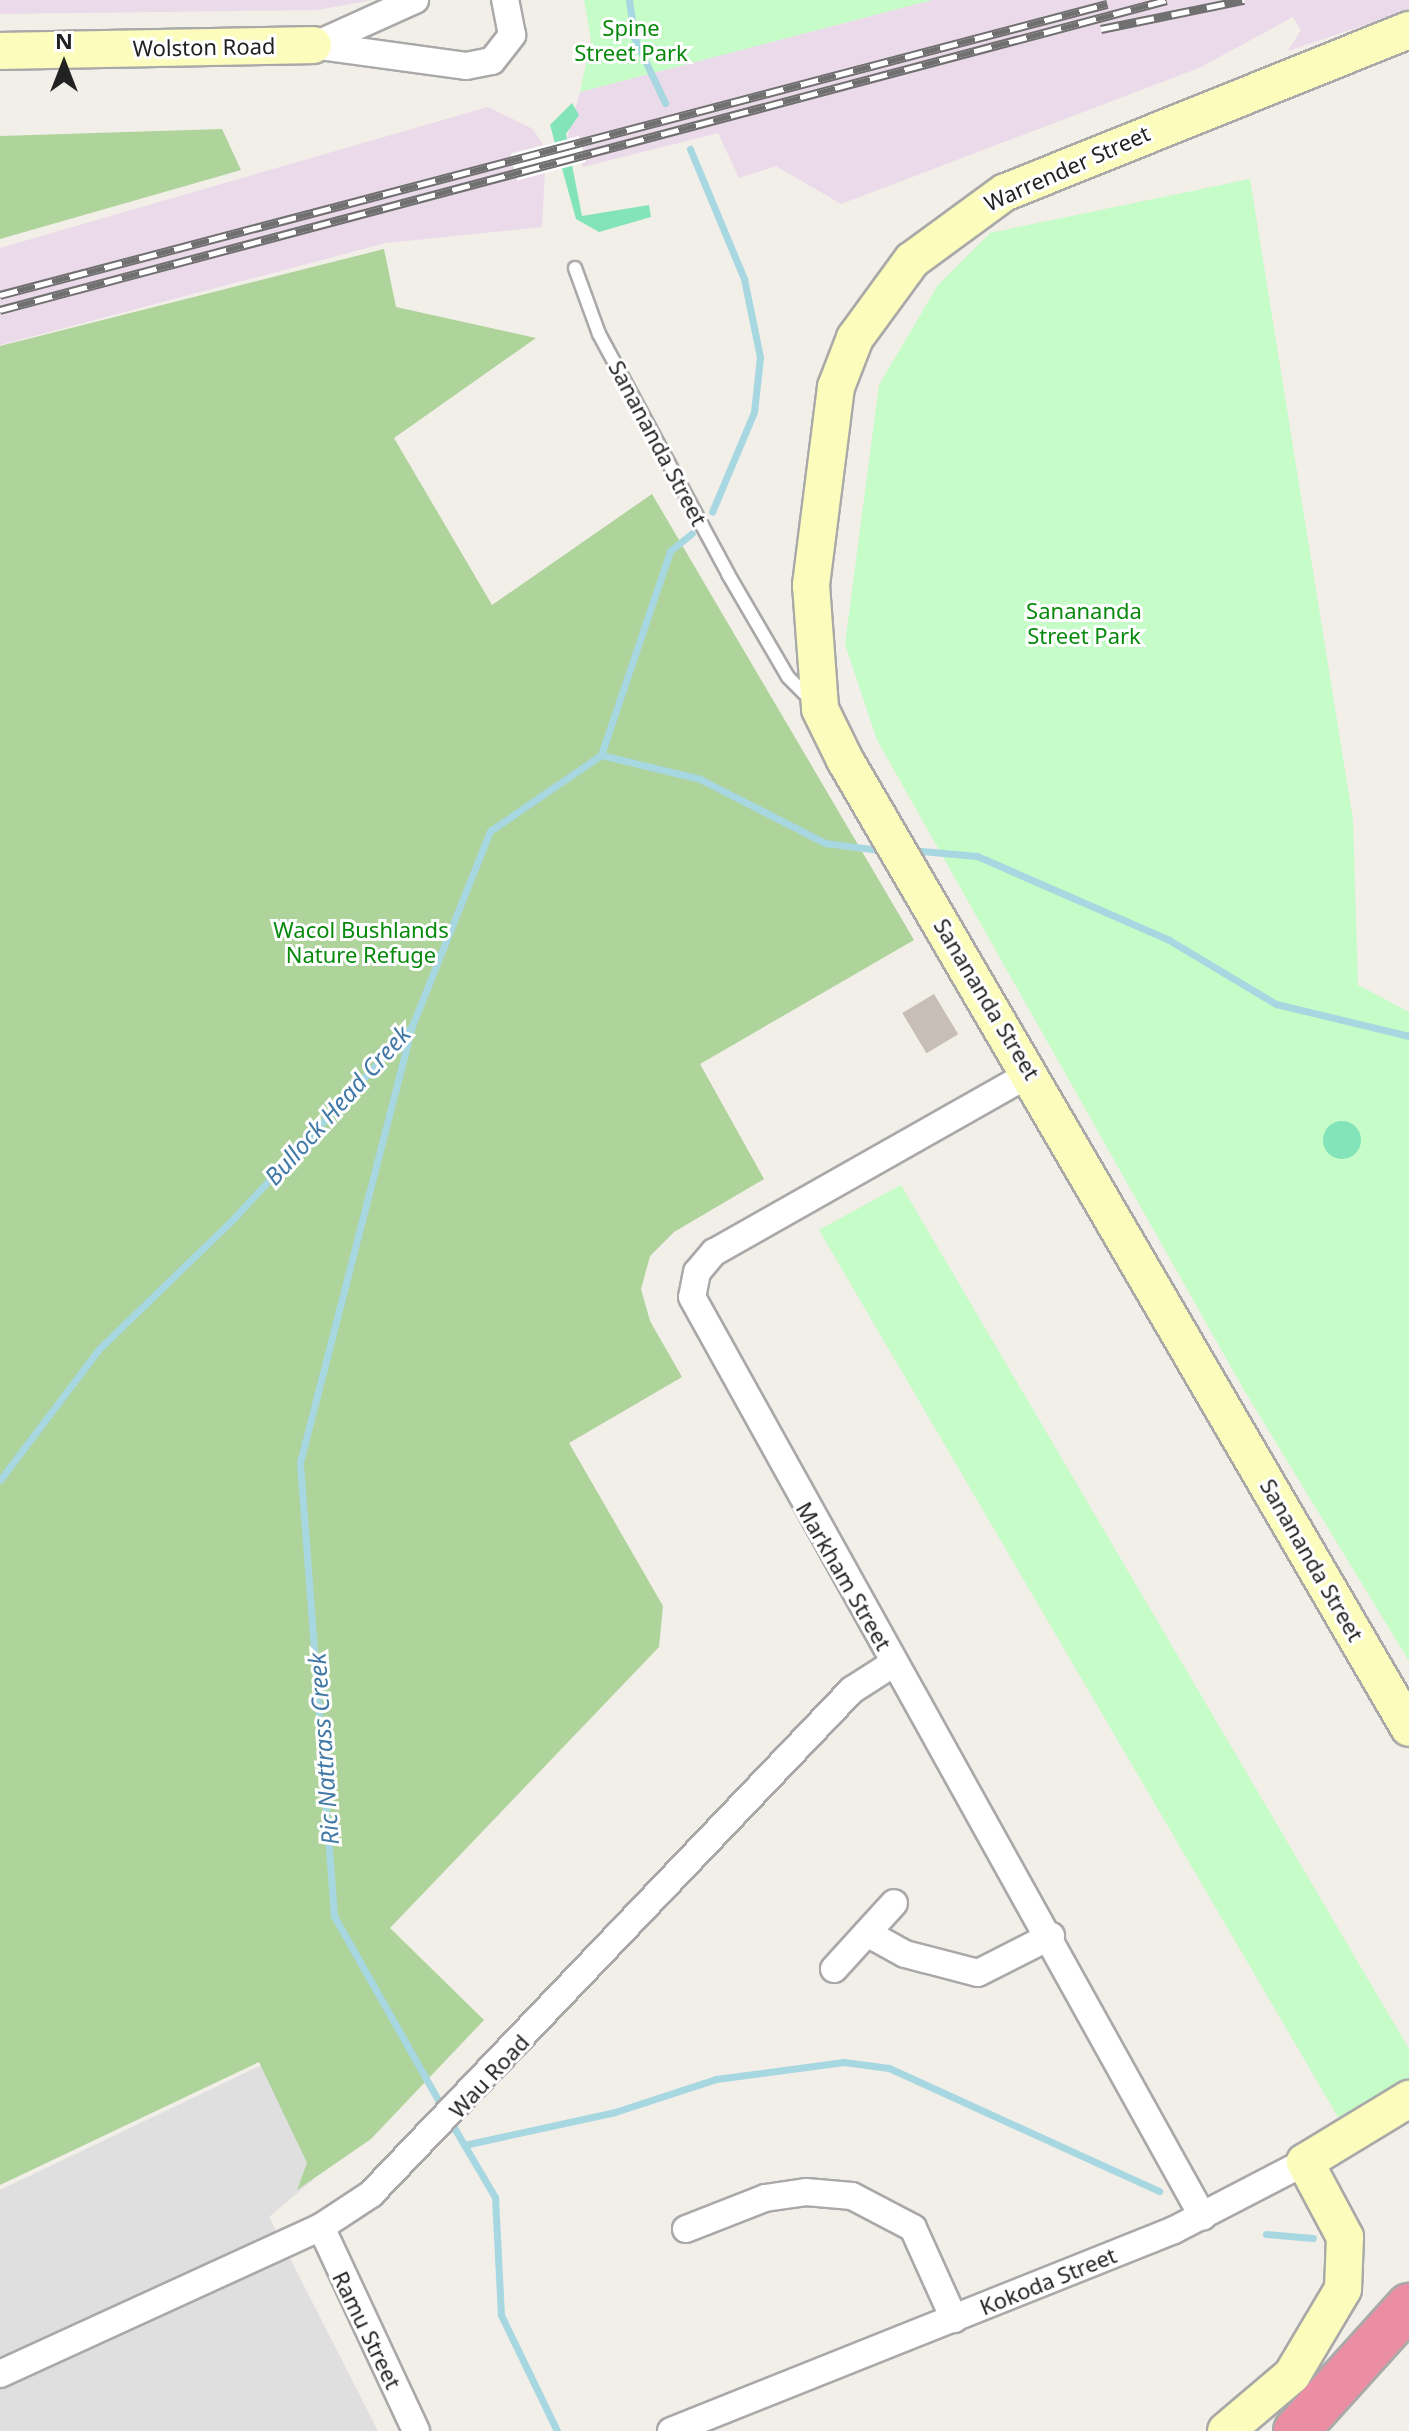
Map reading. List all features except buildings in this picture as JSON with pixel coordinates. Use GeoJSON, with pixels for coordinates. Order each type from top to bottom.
{"type":"FeatureCollection","features":[{"type":"Feature","properties":{"kind":"highway"},"geometry":{"type":"LineString","coordinates":[[1296,2431],[1409,2306]]}},
{"type":"Feature","properties":{"kind":"street","name":"Wolston Road"},"geometry":{"type":"LineString","coordinates":[[313,45],[415,0]]}},
{"type":"Feature","properties":{"kind":"street","name":"Wolston Road"},"geometry":{"type":"LineString","coordinates":[[0,51],[313,45],[466,66],[492,61],[512,35],[505,0]]}},
{"type":"Feature","properties":{"kind":"street","name":"Warrender Street"},"geometry":{"type":"LineString","coordinates":[[820,709],[811,585],[827,430],[855,338],[912,260],[1005,192],[1409,30]]}},
{"type":"Feature","properties":{"kind":"street","name":"Sanananda Street"},"geometry":{"type":"LineString","coordinates":[[820,709],[885,832],[1031,1073],[1409,1728]]}},
{"type":"Feature","properties":{"kind":"street","name":"Markham Street"},"geometry":{"type":"LineString","coordinates":[[1031,1073],[714,1252],[697,1272],[692,1297],[703,1327],[1051,1936],[1203,2217]]}},
{"type":"Feature","properties":{"kind":"street","name":"Wau Road"},"geometry":{"type":"LineString","coordinates":[[0,2374],[321,2227],[416,2154],[852,1690],[894,1663]]}},
{"type":"Feature","properties":{"kind":"street"},"geometry":{"type":"LineString","coordinates":[[834,1969],[894,1903]]}},
{"type":"Feature","properties":{"kind":"street"},"geometry":{"type":"LineString","coordinates":[[867,1933],[905,1954],[978,1973],[1051,1936]]}},
{"type":"Feature","properties":{"kind":"street","name":"Kokoda Street"},"geometry":{"type":"LineString","coordinates":[[671,2431],[1203,2217],[1313,2157],[1409,2099]]}},
{"type":"Feature","properties":{"kind":"street"},"geometry":{"type":"LineString","coordinates":[[1226,2431],[1335,2340],[1359,2280],[1355,2221],[1313,2157]]}},
{"type":"Feature","properties":{"kind":"street"},"geometry":{"type":"LineString","coordinates":[[686,2229],[765,2198],[852,2196],[913,2228],[954,2319]]}},
{"type":"Feature","properties":{"kind":"street","name":"Ramu Street"},"geometry":{"type":"LineString","coordinates":[[321,2227],[416,2431]]}},
{"type":"Feature","properties":{"kind":"lane","name":"Sanananda Street"},"geometry":{"type":"LineString","coordinates":[[575,268],[599,334],[728,574],[788,677],[820,709]]}},
{"type":"Feature","properties":{"kind":"shaded area"},"geometry":{"type":"Polygon","coordinates":[[[0,0],[372,0],[317,10],[0,14],[0,0]]]}},
{"type":"Feature","properties":{"kind":"shaded area"},"geometry":{"type":"Polygon","coordinates":[[[932,0],[1409,0],[1409,10],[1288,51],[1301,30],[1293,17],[1199,68],[841,204],[776,166],[739,178],[718,133],[583,167],[567,138],[580,92],[932,0]]]}},
{"type":"Feature","properties":{"kind":"shaded area"},"geometry":{"type":"Polygon","coordinates":[[[488,107],[533,129],[543,145],[511,153],[517,179],[545,172],[542,227],[386,243],[0,345],[0,248],[488,107]]]}},
{"type":"Feature","properties":{"kind":"shaded area"},"geometry":{"type":"Polygon","coordinates":[[[262,2065],[314,2179],[269,2217],[378,2431],[0,2431],[0,2190],[262,2065]]]}},
{"type":"Feature","properties":{"kind":"green space","name":"Spine Street Park"},"geometry":{"type":"Polygon","coordinates":[[[584,0],[932,0],[580,92],[591,40],[584,0]]]}},
{"type":"Feature","properties":{"kind":"green space"},"geometry":{"type":"Polygon","coordinates":[[[572,103],[579,115],[566,134],[582,216],[649,205],[651,217],[599,232],[576,219],[550,125],[572,103]]]}},
{"type":"Feature","properties":{"kind":"green space"},"geometry":{"type":"Polygon","coordinates":[[[222,129],[241,170],[0,239],[0,136],[222,129]]]}},
{"type":"Feature","properties":{"kind":"green space","name":"Sanananda Street Park"},"geometry":{"type":"Polygon","coordinates":[[[1250,179],[1353,820],[1358,985],[1409,1012],[1409,1661],[1244,1390],[877,740],[845,644],[879,385],[938,285],[990,233],[1250,179]]]}},
{"type":"Feature","properties":{"kind":"green space","name":"Wacol Bushlands Nature Refuge"},"geometry":{"type":"Polygon","coordinates":[[[384,249],[396,307],[536,338],[394,438],[492,605],[652,494],[914,940],[700,1064],[764,1179],[674,1232],[650,1256],[641,1289],[650,1321],[682,1377],[569,1443],[663,1606],[659,1647],[390,1928],[484,2020],[371,2139],[297,2190],[307,2163],[259,2062],[0,2185],[0,346],[384,249]]]}},
{"type":"Feature","properties":{"kind":"green space"},"geometry":{"type":"Polygon","coordinates":[[[1342,1121],[1355,1127],[1361,1140],[1355,1153],[1342,1159],[1329,1153],[1323,1140],[1329,1127],[1342,1121]]]}},
{"type":"Feature","properties":{"kind":"green space"},"geometry":{"type":"Polygon","coordinates":[[[901,1185],[1409,2049],[1409,2083],[1341,2122],[819,1230],[901,1185]]]}},
{"type":"Feature","properties":{"kind":"pier"},"geometry":{"type":"Polygon","coordinates":[[[579,136],[586,162],[517,180],[510,154],[579,136]]]}},
{"type":"Feature","properties":{"kind":"waterway","name":"Bullock Head Creek"},"geometry":{"type":"LineString","coordinates":[[629,0],[634,37],[665,103]]}},
{"type":"Feature","properties":{"kind":"waterway","name":"Bullock Head Creek"},"geometry":{"type":"LineString","coordinates":[[690,149],[744,279],[760,357],[754,412],[712,512]]}},
{"type":"Feature","properties":{"kind":"waterway","name":"Bullock Head Creek"},"geometry":{"type":"LineString","coordinates":[[0,1480],[99,1349],[234,1218],[412,1026],[490,831],[601,755],[670,551],[692,533]]}},
{"type":"Feature","properties":{"kind":"waterway"},"geometry":{"type":"LineString","coordinates":[[601,755],[700,779],[825,843],[887,851]]}},
{"type":"Feature","properties":{"kind":"waterway"},"geometry":{"type":"LineString","coordinates":[[911,850],[977,856],[1169,940],[1276,1004],[1409,1036]]}},
{"type":"Feature","properties":{"kind":"waterway","name":"Ric Nattrass Creek"},"geometry":{"type":"LineString","coordinates":[[412,1026],[300,1463],[334,1916],[443,2109]]}},
{"type":"Feature","properties":{"kind":"waterway"},"geometry":{"type":"LineString","coordinates":[[464,2145],[615,2112],[716,2079],[844,2062],[889,2068],[1159,2191]]}},
{"type":"Feature","properties":{"kind":"waterway","name":"Ric Nattrass Creek"},"geometry":{"type":"LineString","coordinates":[[449,2119],[495,2197],[501,2315],[557,2431]]}},
{"type":"Feature","properties":{"kind":"waterway"},"geometry":{"type":"LineString","coordinates":[[1266,2234],[1313,2238]]}},
{"type":"Feature","properties":{"kind":"railway"},"geometry":{"type":"LineString","coordinates":[[0,310],[1167,0]]}},
{"type":"Feature","properties":{"kind":"railway"},"geometry":{"type":"LineString","coordinates":[[1101,29],[1244,0]]}},
{"type":"Feature","properties":{"kind":"railway"},"geometry":{"type":"LineString","coordinates":[[0,295],[1107,4]]}}]}
